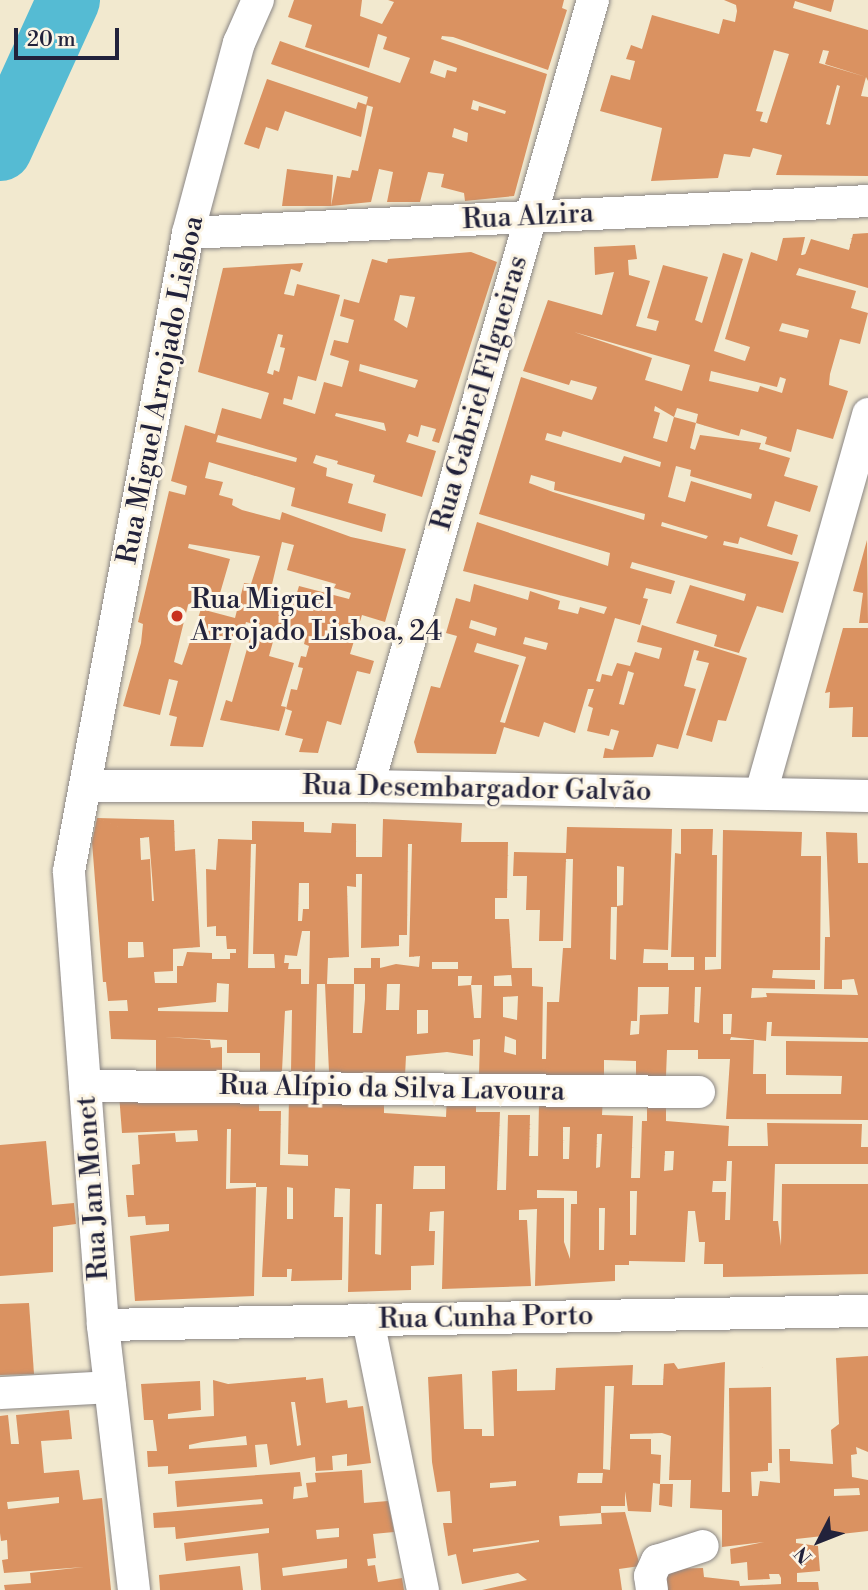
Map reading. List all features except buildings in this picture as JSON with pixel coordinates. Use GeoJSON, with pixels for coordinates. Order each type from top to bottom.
{"type":"FeatureCollection","features":[{"type":"Feature","properties":{"kind":"street","name":"Rua Miguel Arrojado Lisboa"},"geometry":{"type":"LineString","coordinates":[[86,786],[188,233],[239,43],[258,0]]}},
{"type":"Feature","properties":{"kind":"street","name":"Rua Gabriel Filgueiras"},"geometry":{"type":"LineString","coordinates":[[368,786],[593,0]]}},
{"type":"Feature","properties":{"kind":"street","name":"Rua Alzira"},"geometry":{"type":"LineString","coordinates":[[188,233],[868,201]]}},
{"type":"Feature","properties":{"kind":"street"},"geometry":{"type":"LineString","coordinates":[[761,793],[868,414]]}},
{"type":"Feature","properties":{"kind":"street","name":"Rua Desembargador Galvão"},"geometry":{"type":"LineString","coordinates":[[86,786],[368,786],[868,796]]}},
{"type":"Feature","properties":{"kind":"street","name":"Rua Jan Monet"},"geometry":{"type":"LineString","coordinates":[[86,786],[69,871],[103,1325],[134,1590]]}},
{"type":"Feature","properties":{"kind":"street","name":"Rua Alípio da Silva Lavoura"},"geometry":{"type":"LineString","coordinates":[[85,1086],[699,1093]]}},
{"type":"Feature","properties":{"kind":"street","name":"Rua Cunha Porto"},"geometry":{"type":"LineString","coordinates":[[103,1325],[868,1311]]}},
{"type":"Feature","properties":{"kind":"street"},"geometry":{"type":"LineString","coordinates":[[368,1320],[424,1590]]}},
{"type":"Feature","properties":{"kind":"street"},"geometry":{"type":"LineString","coordinates":[[0,1393],[110,1387]]}},
{"type":"Feature","properties":{"kind":"street"},"geometry":{"type":"LineString","coordinates":[[652,1590],[650,1576],[657,1561],[703,1546]]}},
{"type":"Feature","properties":{"kind":"waterway"},"geometry":{"type":"LineString","coordinates":[[0,149],[68,0]]}},
{"type":"Feature","properties":{"kind":"place","name":"Rua Miguel Arrojado Lisboa, 24"},"geometry":{"type":"Point","coordinates":[177,616]}}]}
